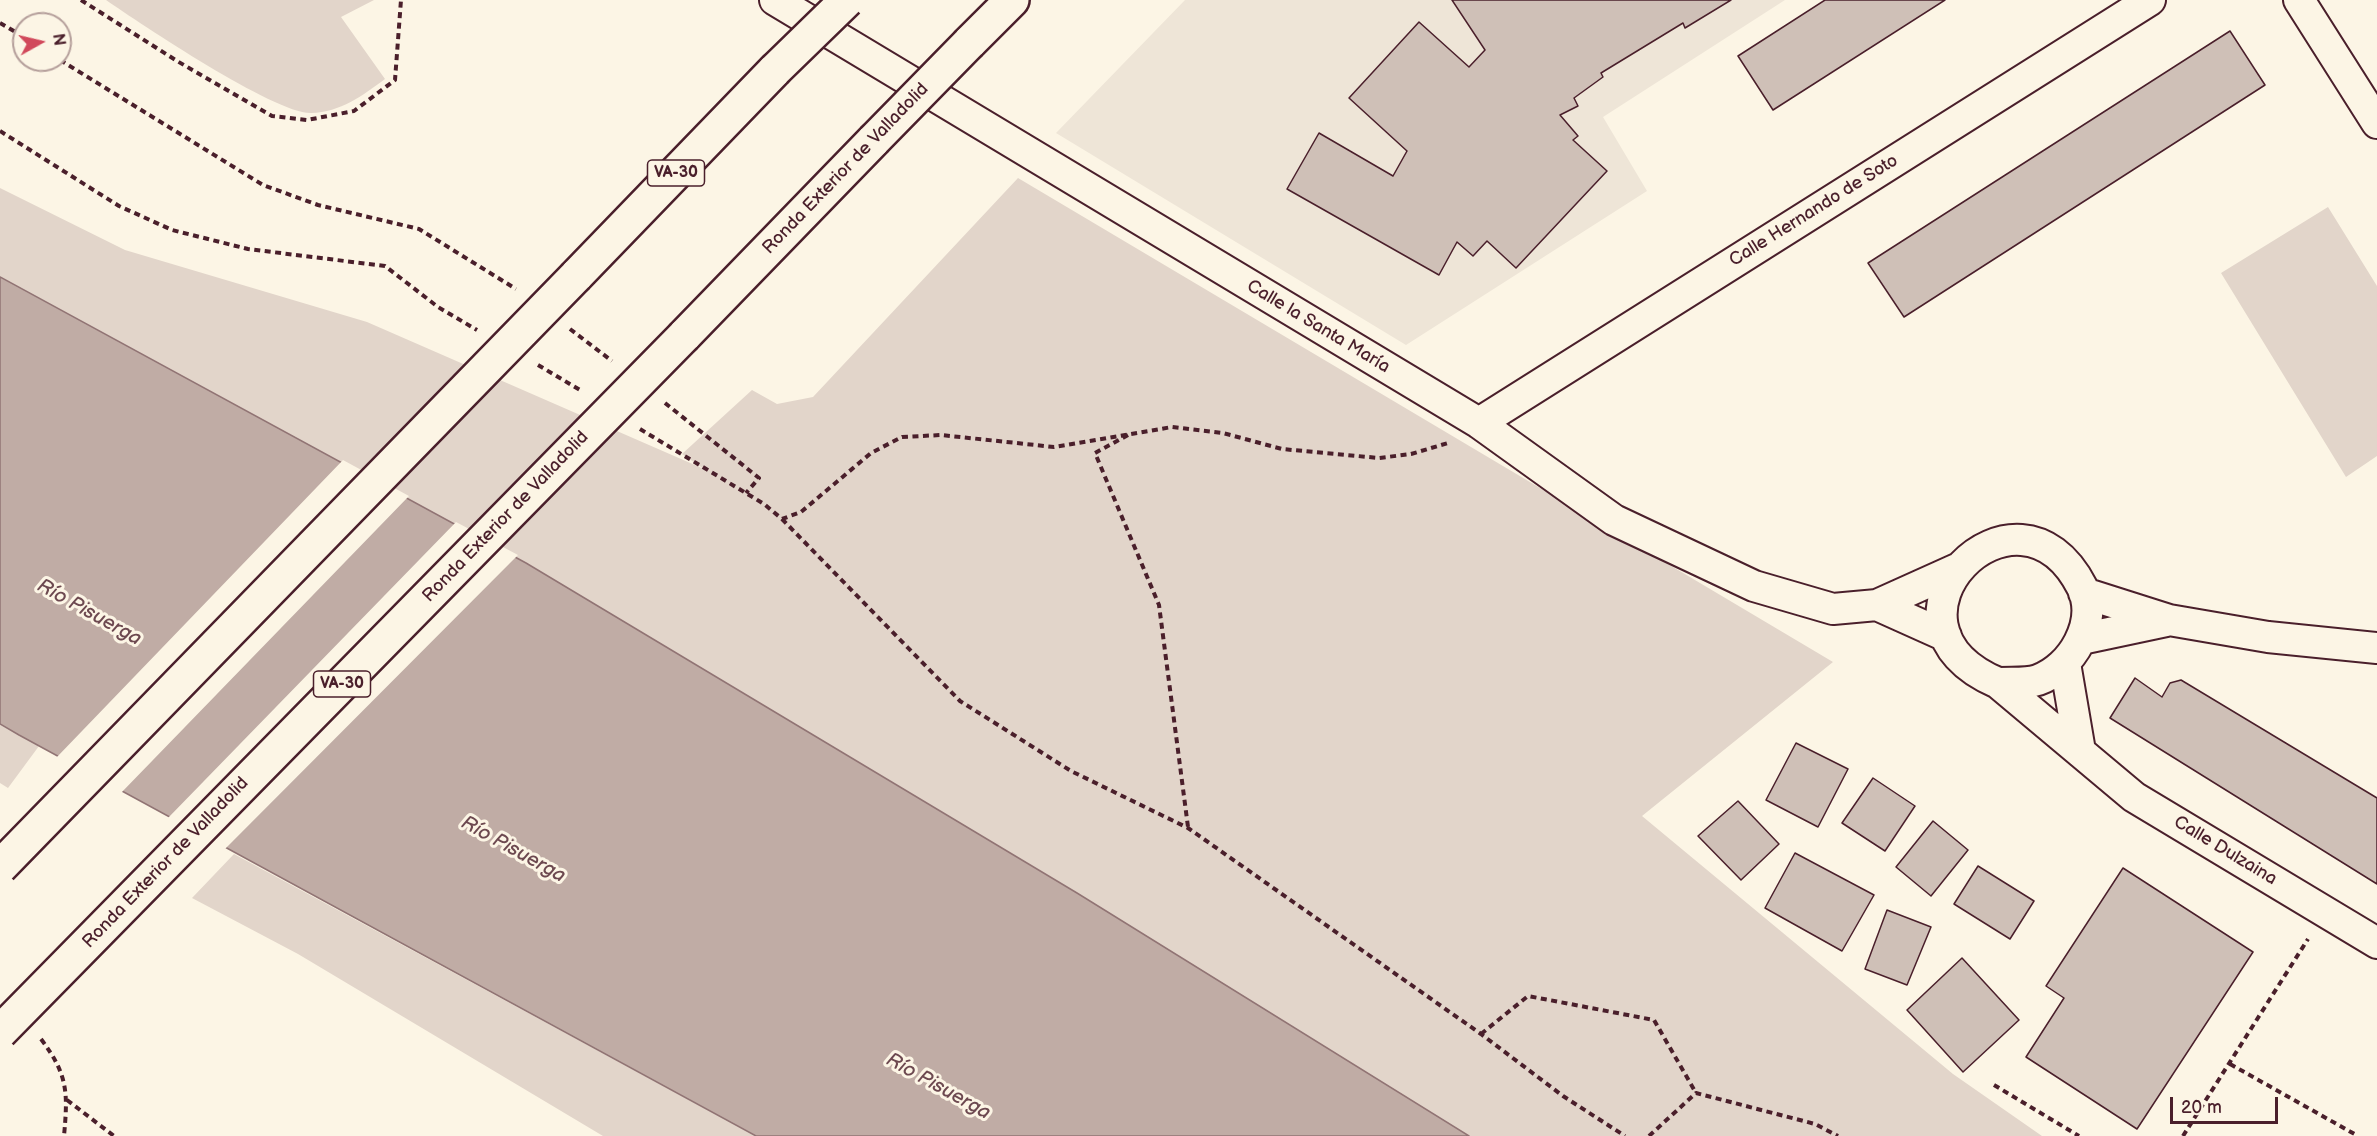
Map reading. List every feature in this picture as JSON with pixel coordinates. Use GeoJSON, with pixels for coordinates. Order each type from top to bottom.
{"type":"FeatureCollection","features":[{"type":"Feature","properties":{"kind":"highway","name":"VA-30"},"geometry":{"type":"LineString","coordinates":[[0,867],[775,70],[847,0]]}},
{"type":"Feature","properties":{"kind":"highway","name":"Ronda Exterior de Valladolid"},"geometry":{"type":"LineString","coordinates":[[0,1032],[1012,0]]}},
{"type":"Feature","properties":{"kind":"street","name":"Calle la Santa María"},"geometry":{"type":"LineString","coordinates":[[775,0],[1479,423],[1614,520],[1754,586],[1833,609],[1877,605],[1957,568]]}},
{"type":"Feature","properties":{"kind":"street","name":"Calle Hernando de Soto"},"geometry":{"type":"LineString","coordinates":[[1479,423],[2150,0]]}},
{"type":"Feature","properties":{"kind":"street"},"geometry":{"type":"LineString","coordinates":[[2300,0],[2377,123]]}},
{"type":"Feature","properties":{"kind":"street"},"geometry":{"type":"LineString","coordinates":[[2080,751],[2073,651],[2086,614],[2084,593],[2075,574],[2060,557],[2040,546],[2018,541],[1995,543],[1974,553],[1957,568],[1946,589],[1942,612],[1946,636],[1963,663],[1975,674],[1998,683],[2038,681],[2073,651],[2169,620]]}},
{"type":"Feature","properties":{"kind":"street"},"geometry":{"type":"LineString","coordinates":[[2084,593],[2169,620],[2268,637],[2377,648]]}},
{"type":"Feature","properties":{"kind":"street","name":"Calle la Santa María"},"geometry":{"type":"LineString","coordinates":[[1877,605],[1946,636]]}},
{"type":"Feature","properties":{"kind":"street","name":"Calle Dulzaina"},"geometry":{"type":"LineString","coordinates":[[1998,683],[2134,797],[2377,943]]}},
{"type":"Feature","properties":{"kind":"path"},"geometry":{"type":"LineString","coordinates":[[81,0],[177,61],[272,116],[307,120],[354,111],[394,80],[401,0]]}},
{"type":"Feature","properties":{"kind":"path"},"geometry":{"type":"LineString","coordinates":[[72,67],[263,185],[318,205],[419,228],[517,290]]}},
{"type":"Feature","properties":{"kind":"path"},"geometry":{"type":"LineString","coordinates":[[0,131],[119,206],[172,230],[248,249],[385,266],[438,307],[486,335]]}},
{"type":"Feature","properties":{"kind":"path"},"geometry":{"type":"LineString","coordinates":[[569,328],[614,363]]}},
{"type":"Feature","properties":{"kind":"path"},"geometry":{"type":"LineString","coordinates":[[534,363],[583,392]]}},
{"type":"Feature","properties":{"kind":"path"},"geometry":{"type":"LineString","coordinates":[[660,399],[759,478],[746,493]]}},
{"type":"Feature","properties":{"kind":"path"},"geometry":{"type":"LineString","coordinates":[[782,519],[801,512],[871,453],[902,437],[941,435],[1054,447],[1172,427],[1223,433],[1282,449],[1379,458],[1411,454],[1444,445],[1470,433],[1479,423]]}},
{"type":"Feature","properties":{"kind":"path"},"geometry":{"type":"LineString","coordinates":[[633,425],[746,493],[782,519],[960,701],[1071,771],[1188,828],[1481,1034],[1563,1096],[1625,1136]]}},
{"type":"Feature","properties":{"kind":"path"},"geometry":{"type":"LineString","coordinates":[[1133,432],[1095,453],[1159,606],[1188,828]]}},
{"type":"Feature","properties":{"kind":"path"},"geometry":{"type":"LineString","coordinates":[[2183,1136],[2326,911]]}},
{"type":"Feature","properties":{"kind":"path"},"geometry":{"type":"LineString","coordinates":[[1481,1034],[1528,996],[1654,1020],[1696,1093],[1815,1124],[1838,1136]]}},
{"type":"Feature","properties":{"kind":"path"},"geometry":{"type":"LineString","coordinates":[[2230,1064],[2358,1136]]}},
{"type":"Feature","properties":{"kind":"path"},"geometry":{"type":"LineString","coordinates":[[1994,1085],[2079,1136]]}},
{"type":"Feature","properties":{"kind":"path"},"geometry":{"type":"LineString","coordinates":[[1649,1136],[1696,1093]]}},
{"type":"Feature","properties":{"kind":"path"},"geometry":{"type":"LineString","coordinates":[[64,1136],[68,1100],[114,1136]]}},
{"type":"Feature","properties":{"kind":"shaded area"},"geometry":{"type":"Polygon","coordinates":[[[106,0],[374,0],[341,17],[385,79],[359,97],[332,110],[311,113],[293,109],[269,99],[208,66],[106,0]]]}},
{"type":"Feature","properties":{"kind":"shaded area"},"geometry":{"type":"Polygon","coordinates":[[[1185,0],[1785,0],[1603,117],[1647,191],[1406,345],[1056,133],[1185,0]]]}},
{"type":"Feature","properties":{"kind":"shaded area"},"geometry":{"type":"Polygon","coordinates":[[[1018,178],[1833,662],[1642,816],[1953,1074],[2042,1136],[1469,1136],[1077,893],[526,563],[0,277],[0,188],[125,250],[367,322],[704,469],[682,454],[752,390],[777,404],[813,397],[1018,178]]]}},
{"type":"Feature","properties":{"kind":"shaded area"},"geometry":{"type":"Polygon","coordinates":[[[2328,207],[2377,286],[2377,456],[2346,477],[2221,273],[2328,207]]]}},
{"type":"Feature","properties":{"kind":"shaded area"},"geometry":{"type":"Polygon","coordinates":[[[0,724],[39,746],[8,788],[0,783],[0,724]]]}},
{"type":"Feature","properties":{"kind":"shaded area"},"geometry":{"type":"Polygon","coordinates":[[[234,854],[756,1136],[603,1136],[298,954],[192,898],[234,854]]]}},
{"type":"Feature","properties":{"kind":"water","name":"Río Pisuerga"},"geometry":{"type":"Polygon","coordinates":[[[0,277],[526,563],[1077,893],[1469,1136],[756,1136],[0,724],[0,277]]]}},
{"type":"Feature","properties":{"kind":"pier"},"geometry":{"type":"Polygon","coordinates":[[[343,460],[409,496],[120,794],[56,758],[343,460]]]}},
{"type":"Feature","properties":{"kind":"pier"},"geometry":{"type":"Polygon","coordinates":[[[456,522],[518,555],[223,851],[167,819],[456,522]]]}},
{"type":"Feature","properties":{"kind":"building"},"geometry":{"type":"Polygon","coordinates":[[[1452,0],[1731,0],[1685,28],[1683,23],[1601,73],[1603,77],[1574,98],[1578,106],[1560,115],[1578,136],[1573,140],[1607,171],[1516,268],[1487,241],[1473,256],[1457,242],[1439,275],[1287,189],[1319,133],[1393,176],[1407,151],[1349,98],[1419,22],[1469,67],[1485,50],[1452,0]]]}},
{"type":"Feature","properties":{"kind":"building"},"geometry":{"type":"Polygon","coordinates":[[[1825,0],[1945,0],[1773,110],[1738,56],[1825,0]]]}},
{"type":"Feature","properties":{"kind":"building"},"geometry":{"type":"Polygon","coordinates":[[[2230,31],[2265,85],[1904,317],[1868,263],[2230,31]]]}},
{"type":"Feature","properties":{"kind":"building"},"geometry":{"type":"Polygon","coordinates":[[[2135,678],[2162,697],[2170,683],[2181,680],[2377,798],[2377,884],[2110,718],[2135,678]]]}},
{"type":"Feature","properties":{"kind":"building"},"geometry":{"type":"Polygon","coordinates":[[[1796,743],[1848,769],[1818,827],[1766,800],[1796,743]]]}},
{"type":"Feature","properties":{"kind":"building"},"geometry":{"type":"Polygon","coordinates":[[[1873,778],[1915,806],[1885,851],[1842,823],[1873,778]]]}},
{"type":"Feature","properties":{"kind":"building"},"geometry":{"type":"Polygon","coordinates":[[[1738,801],[1779,844],[1741,880],[1698,836],[1738,801]]]}},
{"type":"Feature","properties":{"kind":"building"},"geometry":{"type":"Polygon","coordinates":[[[1933,821],[1968,850],[1931,896],[1896,867],[1933,821]]]}},
{"type":"Feature","properties":{"kind":"building"},"geometry":{"type":"Polygon","coordinates":[[[1795,853],[1874,895],[1842,951],[1765,908],[1795,853]]]}},
{"type":"Feature","properties":{"kind":"building"},"geometry":{"type":"Polygon","coordinates":[[[1978,866],[2034,901],[2010,939],[1954,904],[1978,866]]]}},
{"type":"Feature","properties":{"kind":"building"},"geometry":{"type":"Polygon","coordinates":[[[2123,868],[2253,952],[2137,1129],[2026,1057],[2064,998],[2046,986],[2123,868]]]}},
{"type":"Feature","properties":{"kind":"building"},"geometry":{"type":"Polygon","coordinates":[[[1887,910],[1931,927],[1907,985],[1865,969],[1887,910]]]}},
{"type":"Feature","properties":{"kind":"building"},"geometry":{"type":"Polygon","coordinates":[[[1962,958],[2019,1020],[1963,1072],[1907,1010],[1962,958]]]}}]}
